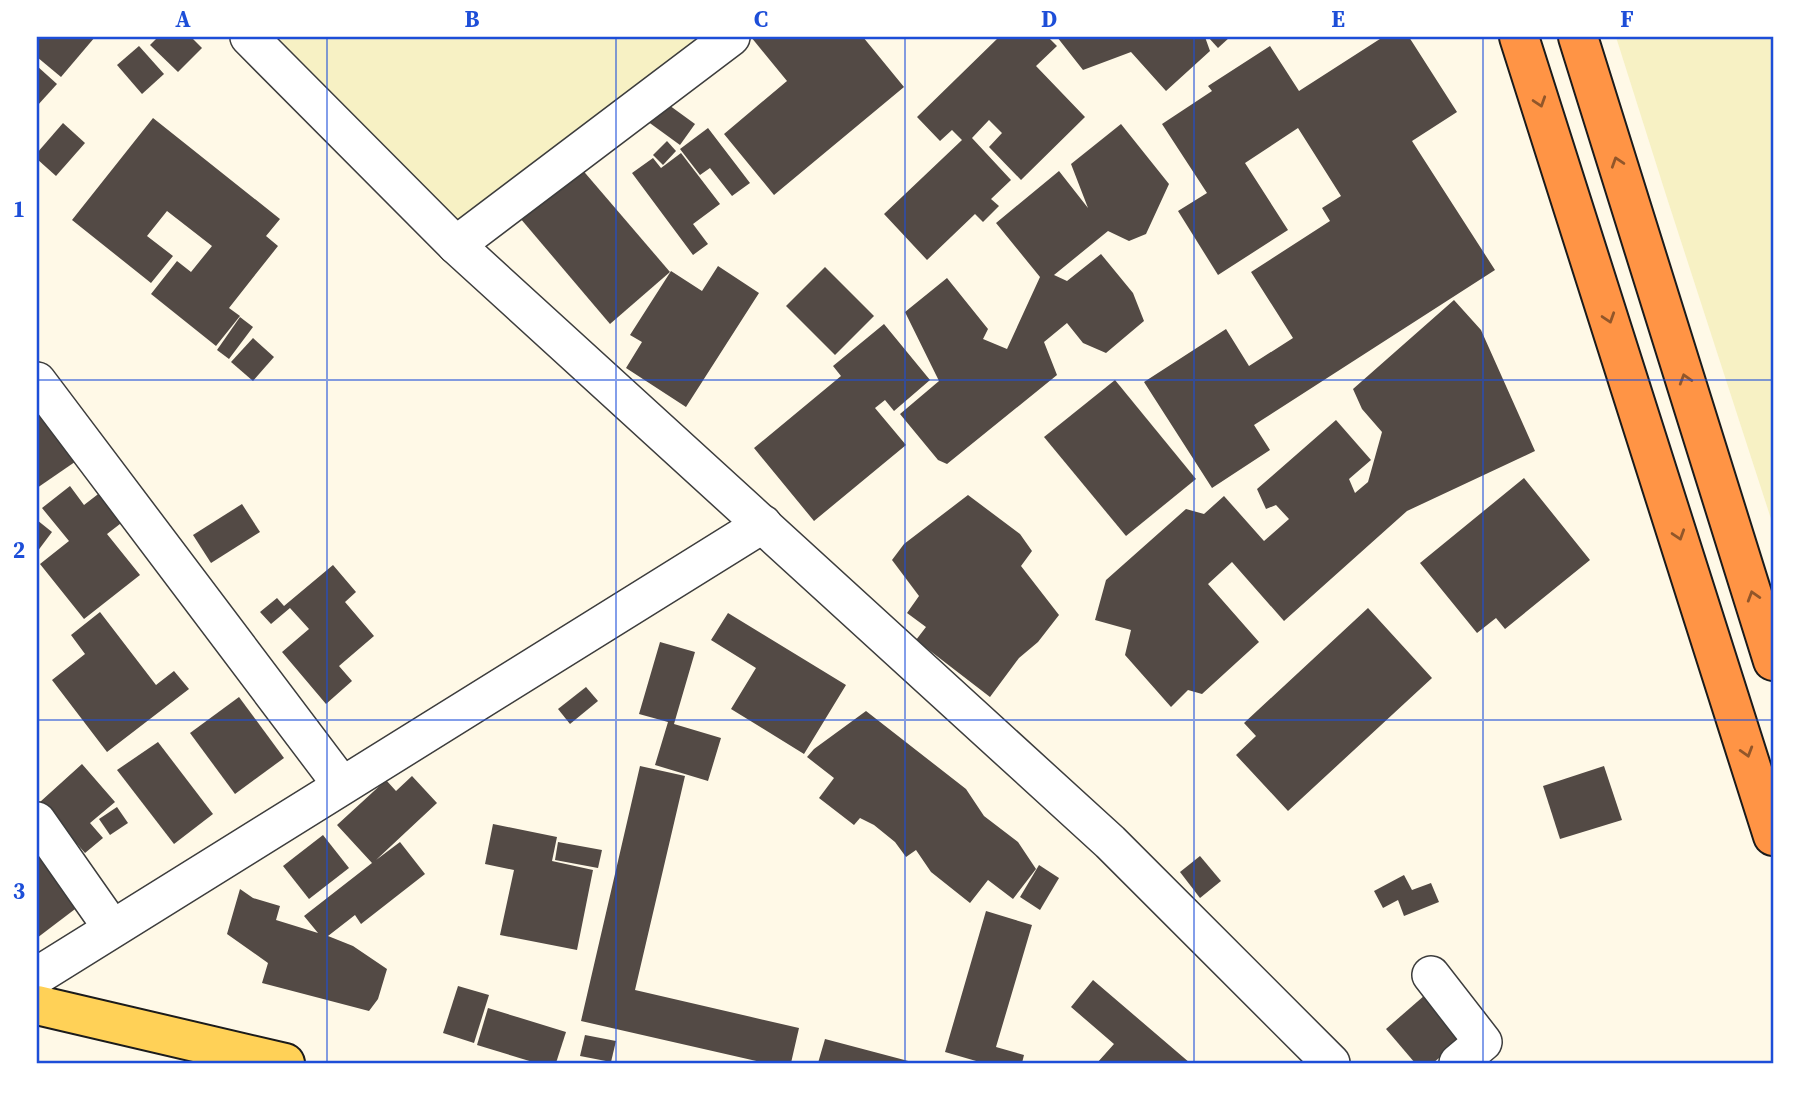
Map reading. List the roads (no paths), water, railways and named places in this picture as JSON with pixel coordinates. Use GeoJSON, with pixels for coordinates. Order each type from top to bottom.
{"type":"FeatureCollection","features":[{"type":"Feature","properties":{"kind":"highway"},"geometry":{"type":"LineString","coordinates":[[1519,37],[1773,836]]}},
{"type":"Feature","properties":{"kind":"highway"},"geometry":{"type":"LineString","coordinates":[[1578,37],[1773,661]]}},
{"type":"Feature","properties":{"kind":"main road"},"geometry":{"type":"LineString","coordinates":[[37,1005],[285,1063]]}},
{"type":"Feature","properties":{"kind":"street"},"geometry":{"type":"LineString","coordinates":[[249,37],[456,245],[1110,842],[1331,1063]]}},
{"type":"Feature","properties":{"kind":"street"},"geometry":{"type":"LineString","coordinates":[[456,245],[731,37]]}},
{"type":"Feature","properties":{"kind":"street"},"geometry":{"type":"LineString","coordinates":[[37,381],[341,784]]}},
{"type":"Feature","properties":{"kind":"street"},"geometry":{"type":"LineString","coordinates":[[37,976],[341,784],[763,524]]}},
{"type":"Feature","properties":{"kind":"street"},"geometry":{"type":"LineString","coordinates":[[37,821],[112,928]]}},
{"type":"Feature","properties":{"kind":"street"},"geometry":{"type":"LineString","coordinates":[[1431,975],[1483,1042],[1458,1063]]}}]}
